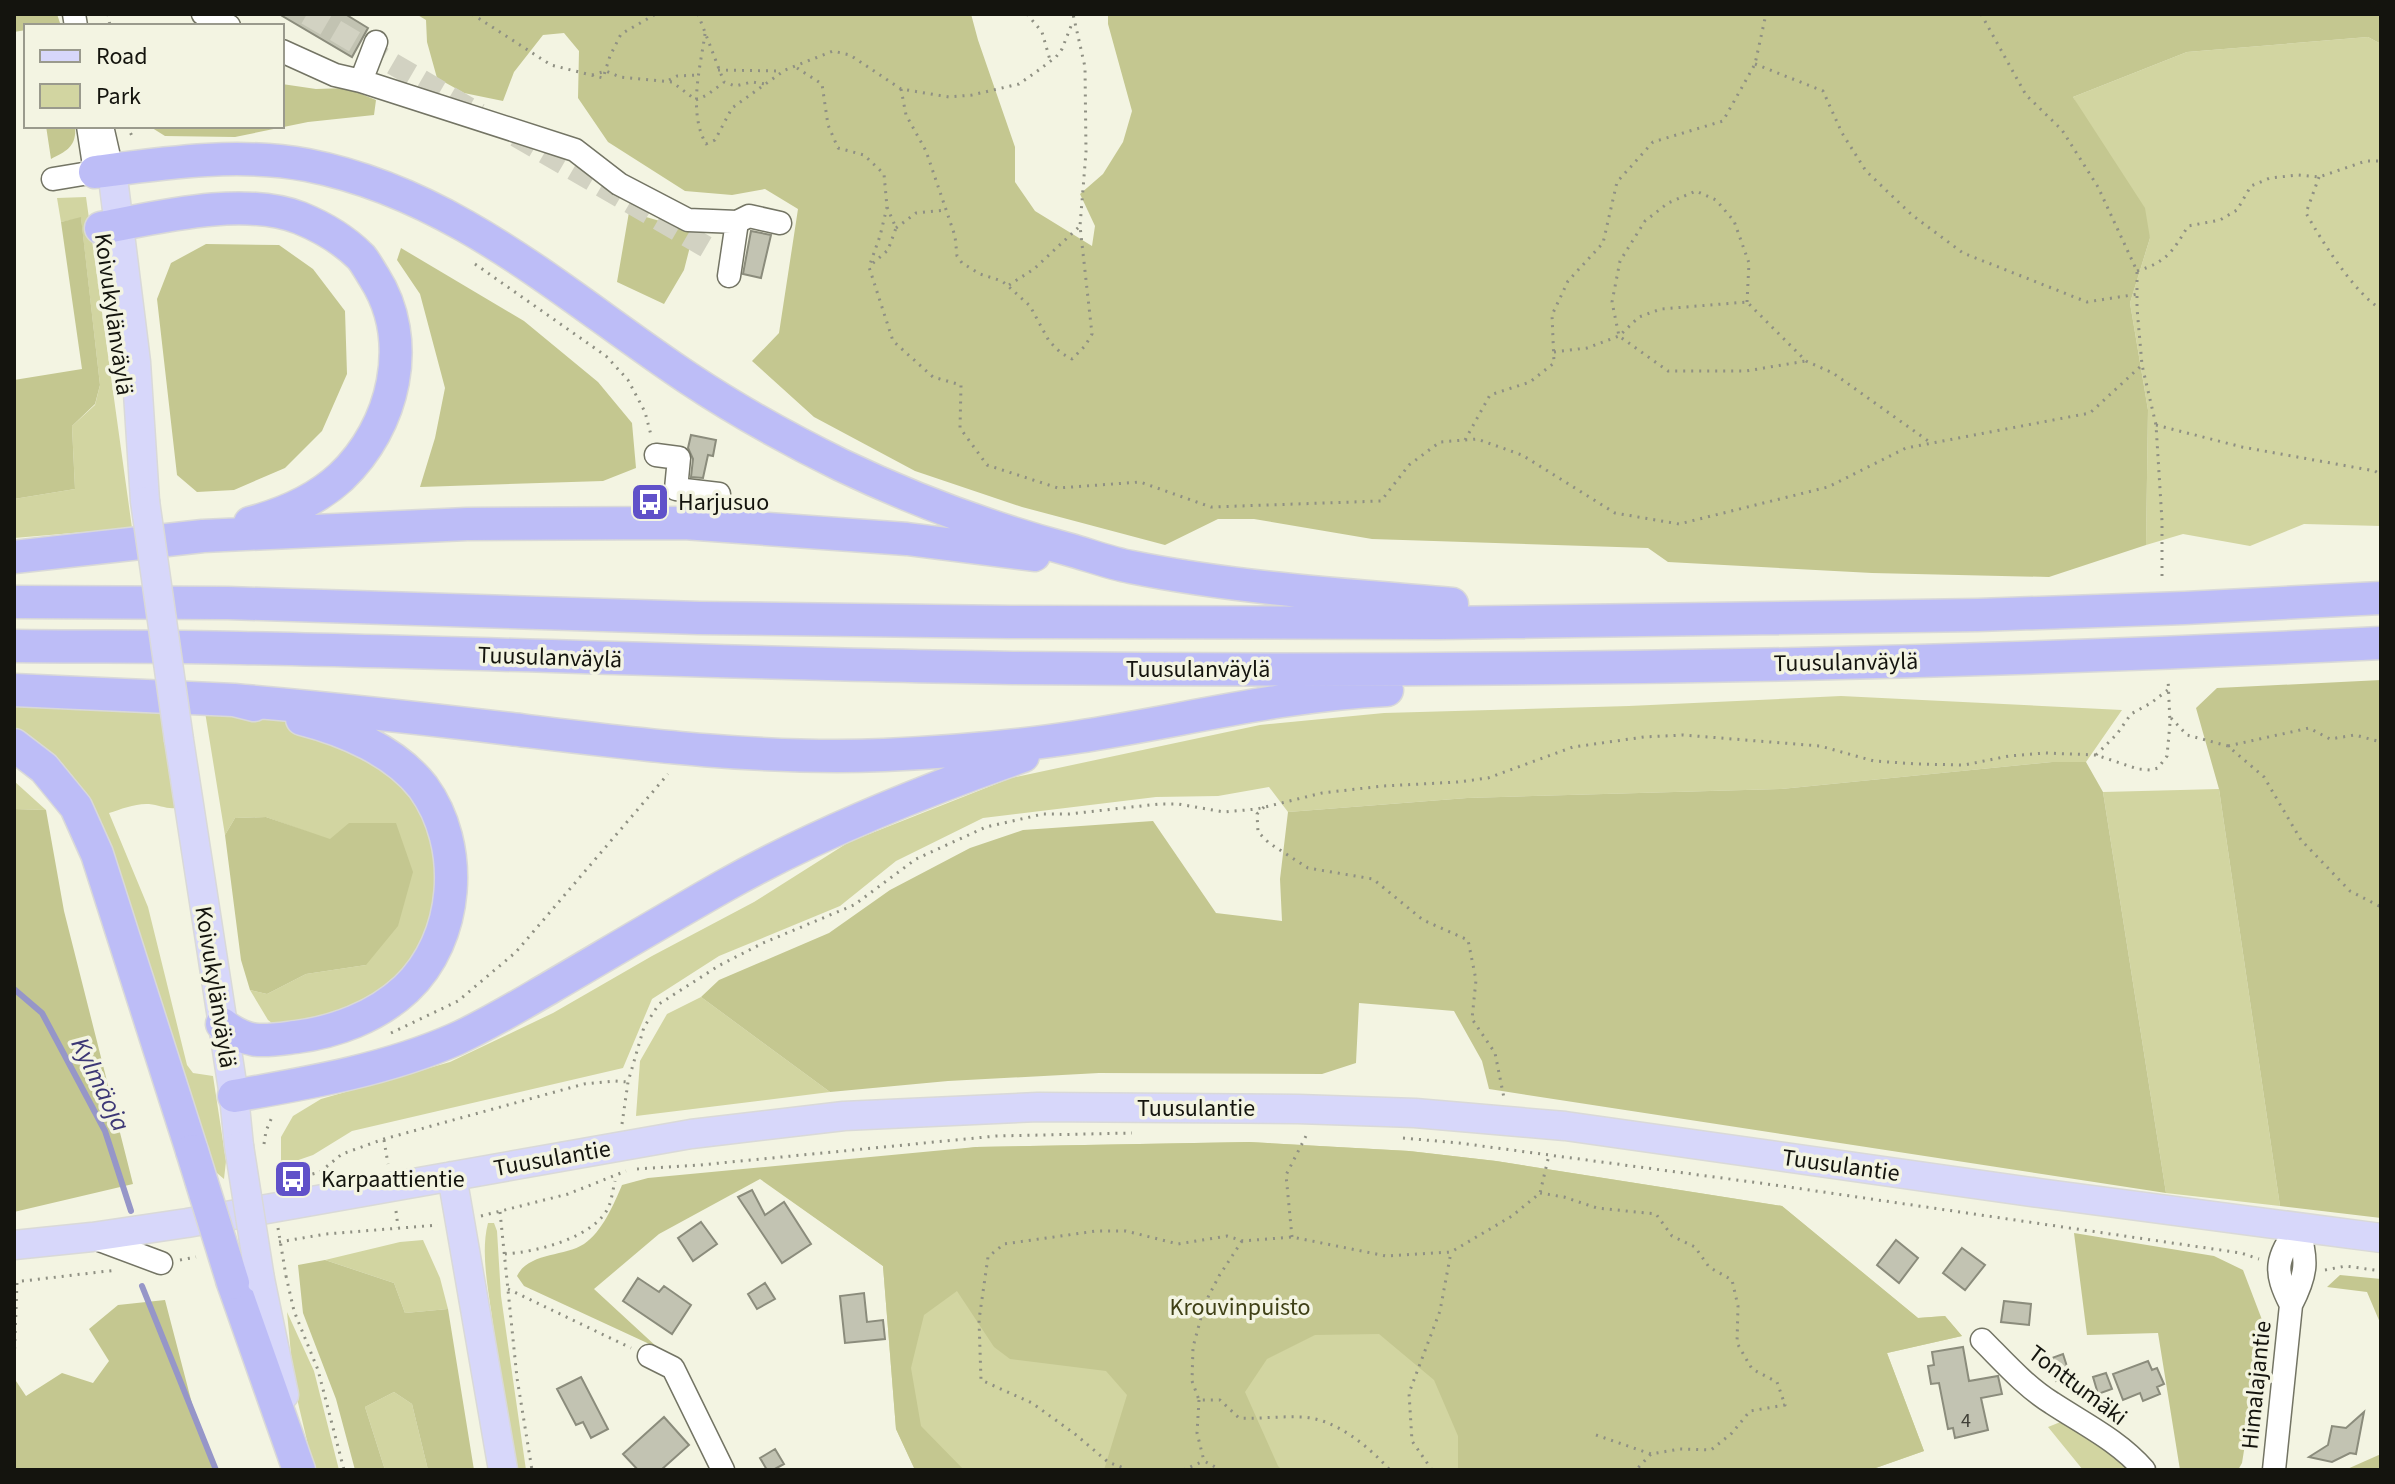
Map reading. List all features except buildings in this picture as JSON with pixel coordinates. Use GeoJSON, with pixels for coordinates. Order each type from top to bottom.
{"type":"FeatureCollection","features":[{"type":"Feature","properties":{"kind":"highway"},"geometry":{"type":"LineString","coordinates":[[104,171],[216,160],[266,160],[306,165],[401,193],[487,238],[688,378],[763,424],[841,464],[941,509],[1128,567]]}},
{"type":"Feature","properties":{"kind":"highway"},"geometry":{"type":"LineString","coordinates":[[110,227],[204,211],[255,209],[298,217],[335,236],[362,258],[382,289],[393,319],[396,352],[393,386],[383,420],[342,476],[316,496],[283,514],[203,536]]}},
{"type":"Feature","properties":{"kind":"highway"},"geometry":{"type":"LineString","coordinates":[[14,557],[203,536],[467,524],[684,523],[907,539],[1128,567],[1231,584],[1626,619]]}},
{"type":"Feature","properties":{"kind":"highway","name":"Tuusulanväylä"},"geometry":{"type":"LineString","coordinates":[[14,602],[228,603],[699,618],[1440,623],[1978,615],[2381,598]]}},
{"type":"Feature","properties":{"kind":"highway","name":"Tuusulanväylä"},"geometry":{"type":"LineString","coordinates":[[14,646],[235,647],[997,667],[1442,670],[1992,659],[2381,643]]}},
{"type":"Feature","properties":{"kind":"highway"},"geometry":{"type":"LineString","coordinates":[[14,690],[234,700],[747,754],[883,755],[976,749],[1077,737],[1235,707],[1336,692],[1427,688],[1614,666]]}},
{"type":"Feature","properties":{"kind":"highway"},"geometry":{"type":"LineString","coordinates":[[222,1024],[251,1041],[268,1041],[318,1034],[381,1009],[407,988],[430,959],[444,928],[452,892],[451,855],[441,821],[422,787],[397,762],[361,740],[323,724],[234,700]]}},
{"type":"Feature","properties":{"kind":"highway"},"geometry":{"type":"LineString","coordinates":[[234,1096],[386,1064],[454,1039],[502,1015],[725,885],[816,838],[978,772],[1077,737]]}},
{"type":"Feature","properties":{"kind":"highway"},"geometry":{"type":"LineString","coordinates":[[14,745],[44,768],[76,807],[97,854],[192,1151],[259,1279],[300,1470]]}},
{"type":"Feature","properties":{"kind":"main road","name":"Koivukylänväylä"},"geometry":{"type":"LineString","coordinates":[[104,171],[118,363],[145,501],[259,1279]]}},
{"type":"Feature","properties":{"kind":"main road","name":"Tuusulantie"},"geometry":{"type":"LineString","coordinates":[[14,1245],[92,1237],[691,1134],[844,1116],[1038,1107],[1415,1113],[1565,1126],[2381,1238]]}},
{"type":"Feature","properties":{"kind":"main road"},"geometry":{"type":"LineString","coordinates":[[452,1176],[503,1470]]}},
{"type":"Feature","properties":{"kind":"street"},"geometry":{"type":"LineString","coordinates":[[203,14],[225,24]]}},
{"type":"Feature","properties":{"kind":"street"},"geometry":{"type":"LineString","coordinates":[[361,81],[376,42]]}},
{"type":"Feature","properties":{"kind":"street"},"geometry":{"type":"LineString","coordinates":[[284,52],[335,75],[575,150],[619,184],[688,220],[737,222],[749,216],[780,223]]}},
{"type":"Feature","properties":{"kind":"street","name":"Koivukylänväylä"},"geometry":{"type":"LineString","coordinates":[[89,128],[104,171]]}},
{"type":"Feature","properties":{"kind":"street","name":"Koivukylänväylä"},"geometry":{"type":"LineString","coordinates":[[102,128],[104,171]]}},
{"type":"Feature","properties":{"kind":"street"},"geometry":{"type":"LineString","coordinates":[[53,179],[104,171]]}},
{"type":"Feature","properties":{"kind":"street"},"geometry":{"type":"LineString","coordinates":[[729,276],[737,222]]}},
{"type":"Feature","properties":{"kind":"street"},"geometry":{"type":"LineString","coordinates":[[656,455],[679,458],[676,489],[719,494]]}},
{"type":"Feature","properties":{"kind":"street","name":"Himalajantie"},"geometry":{"type":"LineString","coordinates":[[2274,1470],[2291,1305],[2306,1268],[2298,1227]]}},
{"type":"Feature","properties":{"kind":"street"},"geometry":{"type":"LineString","coordinates":[[92,1237],[161,1263]]}},
{"type":"Feature","properties":{"kind":"street","name":"Tonttumäki"},"geometry":{"type":"LineString","coordinates":[[1982,1340],[2037,1392],[2081,1419],[2134,1458],[2144,1470]]}},
{"type":"Feature","properties":{"kind":"street"},"geometry":{"type":"LineString","coordinates":[[649,1356],[673,1368],[723,1470]]}},
{"type":"Feature","properties":{"kind":"path"},"geometry":{"type":"LineString","coordinates":[[472,14],[551,65],[592,76],[606,71],[620,77],[672,82],[696,100]]}},
{"type":"Feature","properties":{"kind":"path"},"geometry":{"type":"LineString","coordinates":[[606,71],[621,34],[656,14]]}},
{"type":"Feature","properties":{"kind":"path"},"geometry":{"type":"LineString","coordinates":[[698,14],[724,82],[735,86],[752,82],[765,84]]}},
{"type":"Feature","properties":{"kind":"path"},"geometry":{"type":"LineString","coordinates":[[1027,14],[1042,32],[1050,60]]}},
{"type":"Feature","properties":{"kind":"path"},"geometry":{"type":"LineString","coordinates":[[1465,440],[1490,395],[1530,382],[1554,363],[1552,315],[1568,281],[1603,243],[1617,182],[1653,142],[1723,121],[1755,64],[1766,14]]}},
{"type":"Feature","properties":{"kind":"path"},"geometry":{"type":"LineString","coordinates":[[1981,14],[2026,95],[2062,130],[2098,187],[2137,271],[2142,365],[2156,425],[2162,582]]}},
{"type":"Feature","properties":{"kind":"path"},"geometry":{"type":"LineString","coordinates":[[705,34],[696,100],[701,135],[706,144],[715,140],[732,108],[783,71],[833,51],[850,55],[901,89],[949,97],[992,92],[1019,84],[1062,49],[1074,15]]}},
{"type":"Feature","properties":{"kind":"path"},"geometry":{"type":"LineString","coordinates":[[901,89],[906,115],[926,151],[955,236],[957,256],[962,263],[980,274],[1008,286],[1030,306],[1049,341],[1072,359],[1092,334],[1080,226],[1086,152],[1085,67],[1074,15]]}},
{"type":"Feature","properties":{"kind":"path"},"geometry":{"type":"LineString","coordinates":[[1755,64],[1823,91],[1842,133],[1866,171],[1912,215],[1963,253],[2087,302],[2138,294]]}},
{"type":"Feature","properties":{"kind":"path"},"geometry":{"type":"LineString","coordinates":[[795,66],[822,84],[828,125],[838,148],[864,155],[884,174],[887,207],[896,228]]}},
{"type":"Feature","properties":{"kind":"path"},"geometry":{"type":"LineString","coordinates":[[718,70],[783,71]]}},
{"type":"Feature","properties":{"kind":"path"},"geometry":{"type":"LineString","coordinates":[[666,81],[677,76],[699,75]]}},
{"type":"Feature","properties":{"kind":"path"},"geometry":{"type":"LineString","coordinates":[[696,100],[724,82]]}},
{"type":"Feature","properties":{"kind":"path"},"geometry":{"type":"LineString","coordinates":[[2137,271],[2156,265],[2174,251],[2188,226],[2220,220],[2237,210],[2251,186],[2270,178],[2298,175],[2319,177],[2366,161],[2381,161]]}},
{"type":"Feature","properties":{"kind":"path"},"geometry":{"type":"LineString","coordinates":[[2319,177],[2306,213],[2345,272],[2373,305],[2381,309]]}},
{"type":"Feature","properties":{"kind":"path"},"geometry":{"type":"LineString","coordinates":[[1806,361],[1746,371],[1668,371],[1619,336],[1612,302],[1620,261],[1645,221],[1668,203],[1696,191],[1716,200],[1734,221],[1749,263],[1747,302],[1806,361],[1833,373],[1931,443]]}},
{"type":"Feature","properties":{"kind":"path"},"geometry":{"type":"LineString","coordinates":[[887,207],[869,267],[893,341],[933,377],[961,385],[960,428],[987,465],[1058,488],[1140,482],[1211,507],[1381,501],[1409,465],[1440,442],[1477,439],[1522,455],[1615,513],[1679,524],[1828,487],[1906,448],[2090,413],[2142,365]]}},
{"type":"Feature","properties":{"kind":"path"},"geometry":{"type":"LineString","coordinates":[[869,267],[888,250],[896,228],[916,213],[946,210]]}},
{"type":"Feature","properties":{"kind":"path"},"geometry":{"type":"LineString","coordinates":[[1008,286],[1034,269],[1080,226]]}},
{"type":"Feature","properties":{"kind":"path"},"geometry":{"type":"LineString","coordinates":[[464,257],[606,356],[628,380],[645,412],[656,455]]}},
{"type":"Feature","properties":{"kind":"path"},"geometry":{"type":"LineString","coordinates":[[1554,352],[1587,348],[1619,336],[1639,317],[1661,309],[1747,302]]}},
{"type":"Feature","properties":{"kind":"path"},"geometry":{"type":"LineString","coordinates":[[2156,425],[2242,447],[2375,471],[2381,475]]}},
{"type":"Feature","properties":{"kind":"path"},"geometry":{"type":"LineString","coordinates":[[622,1124],[628,1082],[644,1027],[659,1004],[720,965],[763,943],[854,905],[916,859],[986,827],[1043,814],[1159,804],[1224,812],[1264,807],[1322,793],[1458,782],[1488,778],[1573,747],[1683,735],[1820,746],[1874,761],[1941,766],[2045,753],[2096,755],[2138,769],[2158,768],[2167,756],[2170,717],[2168,670]]}},
{"type":"Feature","properties":{"kind":"path"},"geometry":{"type":"LineString","coordinates":[[2096,755],[2131,714],[2169,689]]}},
{"type":"Feature","properties":{"kind":"path"},"geometry":{"type":"LineString","coordinates":[[2170,717],[2187,735],[2228,746],[2264,777],[2301,840],[2350,891],[2381,907]]}},
{"type":"Feature","properties":{"kind":"path"},"geometry":{"type":"LineString","coordinates":[[2228,746],[2309,728],[2330,739],[2355,735],[2381,742]]}},
{"type":"Feature","properties":{"kind":"path"},"geometry":{"type":"LineString","coordinates":[[385,1035],[458,1001],[516,952],[671,771]]}},
{"type":"Feature","properties":{"kind":"path"},"geometry":{"type":"LineString","coordinates":[[1264,807],[1257,814],[1258,832],[1282,852],[1308,868],[1373,879],[1423,920],[1468,940],[1476,980],[1472,1019],[1495,1053],[1504,1098],[1515,1122]]}},
{"type":"Feature","properties":{"kind":"path"},"geometry":{"type":"LineString","coordinates":[[293,1179],[320,1172],[342,1154],[384,1139],[584,1084],[628,1082]]}},
{"type":"Feature","properties":{"kind":"path"},"geometry":{"type":"LineString","coordinates":[[1292,1237],[1286,1175],[1308,1132],[1318,1132]]}},
{"type":"Feature","properties":{"kind":"path"},"geometry":{"type":"LineString","coordinates":[[532,1470],[517,1378],[500,1212],[568,1194],[629,1170],[996,1136],[1132,1133]]}},
{"type":"Feature","properties":{"kind":"path"},"geometry":{"type":"LineString","coordinates":[[1400,1138],[1549,1155],[2241,1253],[2261,1260]]}},
{"type":"Feature","properties":{"kind":"path"},"geometry":{"type":"LineString","coordinates":[[1129,1470],[1108,1462],[1032,1403],[981,1380],[979,1320],[988,1257],[1004,1244],[1096,1231],[1126,1231],[1178,1244],[1227,1236],[1243,1241],[1292,1237],[1386,1256],[1451,1252],[1512,1216],[1540,1193],[1549,1155]]}},
{"type":"Feature","properties":{"kind":"path"},"geometry":{"type":"LineString","coordinates":[[505,1254],[527,1252],[574,1236],[596,1224],[608,1207],[615,1181]]}},
{"type":"Feature","properties":{"kind":"path"},"geometry":{"type":"LineString","coordinates":[[1540,1193],[1597,1208],[1656,1214],[1672,1236],[1695,1247],[1709,1267],[1732,1280],[1738,1306],[1737,1343],[1752,1369],[1777,1382],[1785,1405],[1750,1411],[1732,1433],[1711,1450],[1680,1449],[1651,1454],[1596,1435]]}},
{"type":"Feature","properties":{"kind":"path"},"geometry":{"type":"LineString","coordinates":[[1221,1470],[1204,1461],[1197,1433],[1199,1400],[1192,1381],[1193,1347],[1205,1303],[1243,1241]]}},
{"type":"Feature","properties":{"kind":"path"},"geometry":{"type":"LineString","coordinates":[[1432,1470],[1412,1441],[1409,1393],[1440,1311],[1451,1252]]}},
{"type":"Feature","properties":{"kind":"path"},"geometry":{"type":"LineString","coordinates":[[2326,1270],[2346,1266],[2381,1271]]}},
{"type":"Feature","properties":{"kind":"path"},"geometry":{"type":"LineString","coordinates":[[259,1279],[294,1311],[318,1370],[344,1470]]}},
{"type":"Feature","properties":{"kind":"path"},"geometry":{"type":"LineString","coordinates":[[14,1365],[17,1282]]}},
{"type":"Feature","properties":{"kind":"path"},"geometry":{"type":"LineString","coordinates":[[508,1289],[649,1356]]}},
{"type":"Feature","properties":{"kind":"path"},"geometry":{"type":"LineString","coordinates":[[1199,1400],[1220,1400],[1239,1418],[1303,1417],[1326,1422],[1360,1442],[1390,1470]]}},
{"type":"Feature","properties":{"kind":"path"},"geometry":{"type":"LineString","coordinates":[[1636,1470],[1651,1454]]}},
{"type":"Feature","properties":{"kind":"path"},"geometry":{"type":"LineString","coordinates":[[1183,1470],[1204,1461]]}},
{"type":"Feature","properties":{"kind":"green space"},"geometry":{"type":"Polygon","coordinates":[[[14,14],[57,14],[60,24],[24,24],[24,30],[14,32],[14,14]]]}},
{"type":"Feature","properties":{"kind":"green space"},"geometry":{"type":"Polygon","coordinates":[[[416,14],[971,14],[1015,147],[1015,182],[1035,211],[1092,246],[1095,226],[1080,194],[1103,174],[1123,142],[1132,111],[1108,24],[1108,14],[2381,14],[2381,44],[2368,37],[2187,52],[2073,97],[2145,208],[2150,238],[2130,303],[2148,410],[2146,545],[2049,577],[1872,573],[1668,562],[1648,548],[1372,539],[1254,519],[1218,519],[1165,545],[1022,507],[915,471],[814,417],[752,361],[779,333],[798,209],[765,189],[732,195],[685,191],[608,142],[578,98],[579,51],[564,33],[543,35],[514,72],[503,101],[464,93],[437,78],[427,42],[426,20],[416,14]]]}},
{"type":"Feature","properties":{"kind":"green space"},"geometry":{"type":"Polygon","coordinates":[[[2368,37],[2381,44],[2381,526],[2304,524],[2250,546],[2183,534],[2146,545],[2148,410],[2130,303],[2150,238],[2073,97],[2187,52],[2368,37]]]}},
{"type":"Feature","properties":{"kind":"green space"},"geometry":{"type":"Polygon","coordinates":[[[284,84],[316,89],[346,88],[376,100],[374,115],[284,127],[284,84]]]}},
{"type":"Feature","properties":{"kind":"green space"},"geometry":{"type":"Polygon","coordinates":[[[46,128],[75,128],[70,147],[51,159],[46,128]]]}},
{"type":"Feature","properties":{"kind":"green space"},"geometry":{"type":"Polygon","coordinates":[[[152,128],[279,128],[235,137],[165,136],[152,128]]]}},
{"type":"Feature","properties":{"kind":"green space"},"geometry":{"type":"Polygon","coordinates":[[[86,197],[132,528],[14,538],[14,499],[75,489],[72,426],[95,405],[100,385],[81,218],[61,222],[57,198],[86,197]]]}},
{"type":"Feature","properties":{"kind":"green space"},"geometry":{"type":"Polygon","coordinates":[[[629,212],[694,231],[684,270],[664,304],[617,282],[629,212]]]}},
{"type":"Feature","properties":{"kind":"green space"},"geometry":{"type":"Polygon","coordinates":[[[81,217],[100,385],[95,404],[72,426],[75,489],[14,499],[14,380],[82,369],[61,222],[81,217]]]}},
{"type":"Feature","properties":{"kind":"green space"},"geometry":{"type":"Polygon","coordinates":[[[206,244],[279,245],[313,269],[345,311],[347,374],[322,431],[285,468],[234,490],[197,492],[177,475],[157,299],[171,263],[206,244]]]}},
{"type":"Feature","properties":{"kind":"green space"},"geometry":{"type":"Polygon","coordinates":[[[401,248],[524,321],[598,382],[632,423],[636,468],[603,481],[420,487],[435,438],[445,388],[420,294],[397,260],[401,248]]]}},
{"type":"Feature","properties":{"kind":"green space"},"geometry":{"type":"Polygon","coordinates":[[[2381,680],[2381,1218],[2280,1206],[2219,789],[2196,708],[2217,688],[2381,680]]]}},
{"type":"Feature","properties":{"kind":"green space"},"geometry":{"type":"Polygon","coordinates":[[[1841,696],[2122,710],[2086,762],[2052,762],[1781,789],[1467,798],[1288,812],[1269,787],[1218,796],[1156,797],[983,818],[896,861],[840,906],[719,956],[652,999],[623,1068],[352,1131],[313,1155],[281,1166],[281,1137],[293,1116],[321,1099],[450,1062],[553,1013],[754,902],[849,842],[1011,778],[1260,725],[1384,713],[1841,696]]]}},
{"type":"Feature","properties":{"kind":"green space"},"geometry":{"type":"Polygon","coordinates":[[[14,702],[159,706],[176,808],[144,804],[109,813],[148,907],[187,1065],[193,1073],[213,1076],[226,1161],[224,1179],[211,1168],[107,846],[14,732],[14,702]]]}},
{"type":"Feature","properties":{"kind":"green space"},"geometry":{"type":"Polygon","coordinates":[[[205,712],[265,714],[356,748],[415,795],[440,847],[437,923],[404,976],[340,1014],[277,1027],[268,1020],[250,990],[267,994],[306,974],[366,965],[330,840],[266,817],[235,818],[225,835],[205,712]]]}},
{"type":"Feature","properties":{"kind":"green space"},"geometry":{"type":"Polygon","coordinates":[[[2052,762],[2086,762],[2103,792],[2166,1193],[1489,1089],[1482,1061],[1454,1011],[1359,1003],[1356,1063],[1322,1074],[1099,1073],[948,1081],[830,1092],[701,997],[719,980],[829,933],[890,890],[970,848],[1023,830],[1153,821],[1216,913],[1282,921],[1280,879],[1288,812],[1467,798],[1781,789],[2052,762]]]}},
{"type":"Feature","properties":{"kind":"green space"},"geometry":{"type":"Polygon","coordinates":[[[14,781],[46,810],[14,809],[14,781]]]}},
{"type":"Feature","properties":{"kind":"green space"},"geometry":{"type":"Polygon","coordinates":[[[2219,789],[2280,1206],[2166,1193],[2103,792],[2219,789]]]}},
{"type":"Feature","properties":{"kind":"green space"},"geometry":{"type":"Polygon","coordinates":[[[14,809],[46,810],[64,911],[133,1184],[14,1212],[14,809]]]}},
{"type":"Feature","properties":{"kind":"green space"},"geometry":{"type":"Polygon","coordinates":[[[266,817],[330,839],[349,823],[396,823],[413,872],[398,926],[366,965],[306,974],[267,994],[250,990],[241,960],[225,835],[235,818],[266,817]]]}},
{"type":"Feature","properties":{"kind":"green space"},"geometry":{"type":"Polygon","coordinates":[[[701,997],[830,1092],[636,1116],[640,1061],[667,1014],[701,997]]]}},
{"type":"Feature","properties":{"kind":"green space","name":"Krouvinpuisto"},"geometry":{"type":"Polygon","coordinates":[[[1249,1142],[1409,1151],[1496,1161],[1782,1206],[1918,1318],[1945,1316],[1962,1336],[1887,1353],[1924,1451],[1870,1470],[915,1470],[896,1429],[883,1266],[760,1178],[976,1147],[1249,1142]]]}},
{"type":"Feature","properties":{"kind":"green space","name":"Krouvinpuisto"},"geometry":{"type":"Polygon","coordinates":[[[1249,1142],[1409,1151],[1496,1161],[1782,1206],[1918,1318],[1945,1316],[1962,1336],[1887,1353],[1924,1451],[1870,1470],[1458,1470],[1458,1436],[1434,1380],[1379,1334],[1315,1335],[1267,1359],[1245,1392],[1282,1470],[1104,1470],[1127,1395],[1106,1371],[1010,1359],[994,1347],[957,1291],[924,1315],[911,1368],[921,1426],[964,1470],[915,1470],[896,1429],[883,1266],[760,1179],[659,1234],[594,1289],[658,1348],[524,1286],[517,1276],[523,1268],[538,1259],[584,1244],[602,1225],[622,1185],[648,1178],[976,1147],[1249,1142]]]}},
{"type":"Feature","properties":{"kind":"green space"},"geometry":{"type":"Polygon","coordinates":[[[488,1223],[494,1223],[497,1231],[501,1296],[526,1470],[516,1470],[500,1370],[485,1266],[488,1223]]]}},
{"type":"Feature","properties":{"kind":"green space"},"geometry":{"type":"Polygon","coordinates":[[[2074,1233],[2214,1256],[2243,1270],[2264,1325],[2242,1463],[2238,1470],[2180,1470],[2158,1333],[2087,1335],[2074,1233]]]}},
{"type":"Feature","properties":{"kind":"green space"},"geometry":{"type":"Polygon","coordinates":[[[423,1240],[440,1278],[448,1309],[405,1313],[394,1283],[325,1260],[400,1242],[423,1240]]]}},
{"type":"Feature","properties":{"kind":"green space"},"geometry":{"type":"Polygon","coordinates":[[[325,1260],[394,1283],[405,1313],[448,1309],[474,1470],[428,1470],[412,1404],[394,1392],[365,1407],[385,1470],[355,1470],[336,1399],[303,1313],[298,1265],[325,1260]]]}},
{"type":"Feature","properties":{"kind":"green space"},"geometry":{"type":"Polygon","coordinates":[[[2340,1275],[2381,1279],[2381,1325],[2367,1292],[2327,1287],[2340,1275]]]}},
{"type":"Feature","properties":{"kind":"green space"},"geometry":{"type":"Polygon","coordinates":[[[165,1300],[201,1438],[216,1470],[14,1470],[14,1378],[26,1396],[62,1373],[93,1383],[109,1361],[89,1329],[118,1305],[165,1300]]]}},
{"type":"Feature","properties":{"kind":"green space"},"geometry":{"type":"Polygon","coordinates":[[[287,1312],[314,1371],[339,1470],[314,1470],[294,1386],[287,1312]]]}},
{"type":"Feature","properties":{"kind":"green space"},"geometry":{"type":"Polygon","coordinates":[[[394,1392],[412,1404],[428,1470],[385,1470],[365,1407],[394,1392]]]}},
{"type":"Feature","properties":{"kind":"green space"},"geometry":{"type":"Polygon","coordinates":[[[2063,1421],[2116,1456],[2129,1470],[2083,1470],[2048,1427],[2063,1421]]]}},
{"type":"Feature","properties":{"kind":"green space"},"geometry":{"type":"Polygon","coordinates":[[[2381,1454],[2381,1470],[2345,1470],[2381,1454]]]}},
{"type":"Feature","properties":{"kind":"waterway","name":"Kylmäoja"},"geometry":{"type":"LineString","coordinates":[[14,989],[42,1013],[105,1131],[131,1211]]}},
{"type":"Feature","properties":{"kind":"waterway","name":"Kylmäoja"},"geometry":{"type":"LineString","coordinates":[[142,1286],[216,1470]]}},
{"type":"Feature","properties":{"kind":"tunnel"},"geometry":{"type":"LineString","coordinates":[[307,14],[479,114]]}},
{"type":"Feature","properties":{"kind":"tunnel"},"geometry":{"type":"LineString","coordinates":[[516,136],[708,248]]}},
{"type":"Feature","properties":{"kind":"place","name":"Harjusuo"},"geometry":{"type":"Point","coordinates":[650,502]}},
{"type":"Feature","properties":{"kind":"place","name":"Karpaattientie"},"geometry":{"type":"Point","coordinates":[293,1179]}}]}
